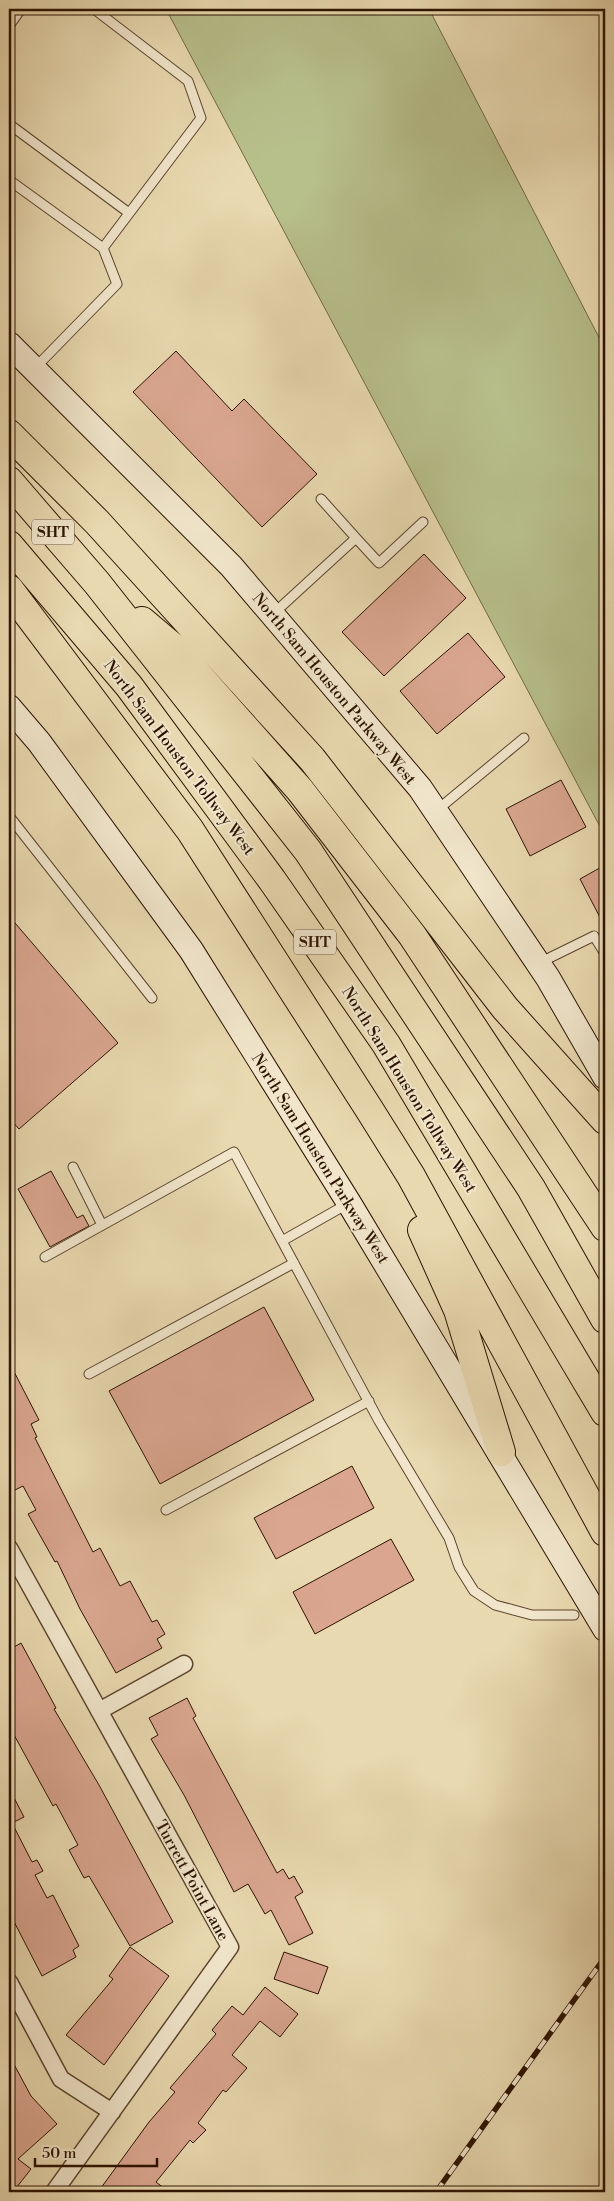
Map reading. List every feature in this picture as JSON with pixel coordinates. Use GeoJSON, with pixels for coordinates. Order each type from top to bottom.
{"type":"FeatureCollection","features":[{"type":"Feature","properties":{"kind":"highway"},"geometry":{"type":"LineString","coordinates":[[9,434],[97,522],[312,759],[505,1008],[605,1120]]}},
{"type":"Feature","properties":{"kind":"highway","name":"SHT"},"geometry":{"type":"LineString","coordinates":[[9,481],[97,582],[308,851],[531,1188],[605,1319]]}},
{"type":"Feature","properties":{"kind":"highway","name":"North Sam Houston Tollway West"},"geometry":{"type":"LineString","coordinates":[[9,545],[129,686],[295,913],[386,1044],[605,1412]]}},
{"type":"Feature","properties":{"kind":"highway"},"geometry":{"type":"LineString","coordinates":[[97,582],[174,648],[300,790],[412,935],[518,1092],[605,1227]]}},
{"type":"Feature","properties":{"kind":"highway"},"geometry":{"type":"LineString","coordinates":[[9,589],[190,830],[411,1176],[605,1532]]}},
{"type":"Feature","properties":{"kind":"highway"},"geometry":{"type":"LineString","coordinates":[[94,702],[401,1183],[458,1310],[501,1452]]}},
{"type":"Feature","properties":{"kind":"main road","name":"North Sam Houston Parkway West"},"geometry":{"type":"LineString","coordinates":[[9,344],[231,566],[420,788],[539,963],[605,1077]]}},
{"type":"Feature","properties":{"kind":"main road","name":"North Sam Houston Parkway West"},"geometry":{"type":"LineString","coordinates":[[9,707],[39,742],[191,950],[349,1202],[501,1452],[605,1629]]}},
{"type":"Feature","properties":{"kind":"street","name":"Turrett Point Lane"},"geometry":{"type":"LineString","coordinates":[[9,1548],[230,1947],[54,2192]]}},
{"type":"Feature","properties":{"kind":"street"},"geometry":{"type":"LineString","coordinates":[[99,1711],[184,1664]]}},
{"type":"Feature","properties":{"kind":"street"},"geometry":{"type":"LineString","coordinates":[[11,1992],[61,2079],[112,2112]]}},
{"type":"Feature","properties":{"kind":"lane"},"geometry":{"type":"LineString","coordinates":[[9,26],[22,9]]}},
{"type":"Feature","properties":{"kind":"lane"},"geometry":{"type":"LineString","coordinates":[[94,9],[188,81],[201,118],[103,248]]}},
{"type":"Feature","properties":{"kind":"lane"},"geometry":{"type":"LineString","coordinates":[[9,124],[129,213]]}},
{"type":"Feature","properties":{"kind":"lane"},"geometry":{"type":"LineString","coordinates":[[9,180],[103,248],[117,284],[34,369]]}},
{"type":"Feature","properties":{"kind":"lane"},"geometry":{"type":"LineString","coordinates":[[321,499],[379,563],[423,522]]}},
{"type":"Feature","properties":{"kind":"lane"},"geometry":{"type":"LineString","coordinates":[[272,614],[356,538]]}},
{"type":"Feature","properties":{"kind":"lane"},"geometry":{"type":"LineString","coordinates":[[435,811],[524,738]]}},
{"type":"Feature","properties":{"kind":"lane"},"geometry":{"type":"LineString","coordinates":[[9,816],[152,998]]}},
{"type":"Feature","properties":{"kind":"lane"},"geometry":{"type":"LineString","coordinates":[[539,963],[594,936],[605,954]]}},
{"type":"Feature","properties":{"kind":"lane"},"geometry":{"type":"LineString","coordinates":[[45,1257],[234,1152],[368,1401],[449,1538],[459,1567],[474,1591],[495,1605],[532,1615],[574,1616]]}},
{"type":"Feature","properties":{"kind":"lane"},"geometry":{"type":"LineString","coordinates":[[73,1167],[102,1225]]}},
{"type":"Feature","properties":{"kind":"lane"},"geometry":{"type":"LineString","coordinates":[[282,1241],[349,1202]]}},
{"type":"Feature","properties":{"kind":"lane"},"geometry":{"type":"LineString","coordinates":[[88,1374],[294,1264]]}},
{"type":"Feature","properties":{"kind":"lane"},"geometry":{"type":"LineString","coordinates":[[166,1510],[368,1401]]}},
{"type":"Feature","properties":{"kind":"green space"},"geometry":{"type":"Polygon","coordinates":[[[166,9],[429,9],[605,349],[605,836],[166,9]]]}},
{"type":"Feature","properties":{"kind":"building"},"geometry":{"type":"Polygon","coordinates":[[[176,351],[232,411],[244,399],[317,474],[262,527],[133,392],[176,351]]]}},
{"type":"Feature","properties":{"kind":"building"},"geometry":{"type":"Polygon","coordinates":[[[424,554],[466,598],[384,676],[342,632],[424,554]]]}},
{"type":"Feature","properties":{"kind":"building"},"geometry":{"type":"Polygon","coordinates":[[[468,633],[505,677],[437,734],[400,691],[468,633]]]}},
{"type":"Feature","properties":{"kind":"building"},"geometry":{"type":"Polygon","coordinates":[[[561,780],[586,827],[530,856],[506,809],[561,780]]]}},
{"type":"Feature","properties":{"kind":"building"},"geometry":{"type":"Polygon","coordinates":[[[605,865],[605,927],[580,879],[605,865]]]}},
{"type":"Feature","properties":{"kind":"building"},"geometry":{"type":"Polygon","coordinates":[[[9,916],[118,1043],[19,1129],[9,1118],[9,916]]]}},
{"type":"Feature","properties":{"kind":"building"},"geometry":{"type":"Polygon","coordinates":[[[51,1171],[77,1218],[83,1215],[89,1226],[50,1247],[18,1189],[51,1171]]]}},
{"type":"Feature","properties":{"kind":"building"},"geometry":{"type":"Polygon","coordinates":[[[264,1307],[314,1400],[160,1484],[109,1391],[264,1307]]]}},
{"type":"Feature","properties":{"kind":"building"},"geometry":{"type":"Polygon","coordinates":[[[9,1362],[39,1420],[31,1424],[37,1437],[35,1438],[93,1552],[100,1548],[120,1586],[130,1581],[152,1622],[157,1620],[165,1634],[157,1639],[162,1648],[116,1673],[80,1609],[57,1561],[55,1562],[28,1514],[36,1510],[23,1486],[15,1490],[9,1477],[9,1362]]]}},
{"type":"Feature","properties":{"kind":"building"},"geometry":{"type":"Polygon","coordinates":[[[352,1466],[374,1508],[276,1559],[254,1518],[352,1466]]]}},
{"type":"Feature","properties":{"kind":"building"},"geometry":{"type":"Polygon","coordinates":[[[391,1539],[414,1580],[315,1634],[293,1592],[391,1539]]]}},
{"type":"Feature","properties":{"kind":"building"},"geometry":{"type":"Polygon","coordinates":[[[21,1643],[56,1708],[54,1709],[99,1785],[173,1922],[130,1946],[89,1876],[84,1878],[69,1850],[78,1845],[56,1804],[53,1806],[13,1733],[9,1735],[9,1650],[21,1643]]]}},
{"type":"Feature","properties":{"kind":"building"},"geometry":{"type":"Polygon","coordinates":[[[187,1698],[196,1716],[193,1718],[277,1873],[283,1869],[289,1879],[294,1876],[303,1892],[295,1897],[313,1933],[289,1945],[271,1910],[265,1914],[248,1884],[234,1892],[184,1795],[151,1739],[158,1735],[149,1718],[187,1698]]]}},
{"type":"Feature","properties":{"kind":"building"},"geometry":{"type":"Polygon","coordinates":[[[9,1788],[24,1817],[12,1823],[32,1862],[37,1860],[43,1871],[35,1875],[47,1898],[53,1895],[79,1946],[73,1950],[76,1957],[42,1976],[9,1912],[9,1788]]]}},
{"type":"Feature","properties":{"kind":"building"},"geometry":{"type":"Polygon","coordinates":[[[130,1947],[169,1976],[104,2065],[66,2035],[113,1979],[109,1976],[130,1947]]]}},
{"type":"Feature","properties":{"kind":"building"},"geometry":{"type":"Polygon","coordinates":[[[284,1952],[328,1967],[318,1994],[274,1979],[284,1952]]]}},
{"type":"Feature","properties":{"kind":"building"},"geometry":{"type":"Polygon","coordinates":[[[265,1987],[298,2014],[280,2037],[260,2021],[232,2055],[247,2068],[226,2092],[223,2090],[198,2123],[206,2130],[193,2143],[190,2140],[156,2182],[169,2192],[98,2192],[149,2122],[175,2092],[170,2088],[216,2034],[212,2030],[232,2006],[243,2015],[265,1987]]]}},
{"type":"Feature","properties":{"kind":"building"},"geometry":{"type":"Polygon","coordinates":[[[9,2055],[31,2096],[57,2124],[18,2159],[31,2169],[13,2192],[9,2192],[9,2055]]]}},
{"type":"Feature","properties":{"kind":"railway"},"geometry":{"type":"LineString","coordinates":[[436,2192],[605,1957]]}}]}
